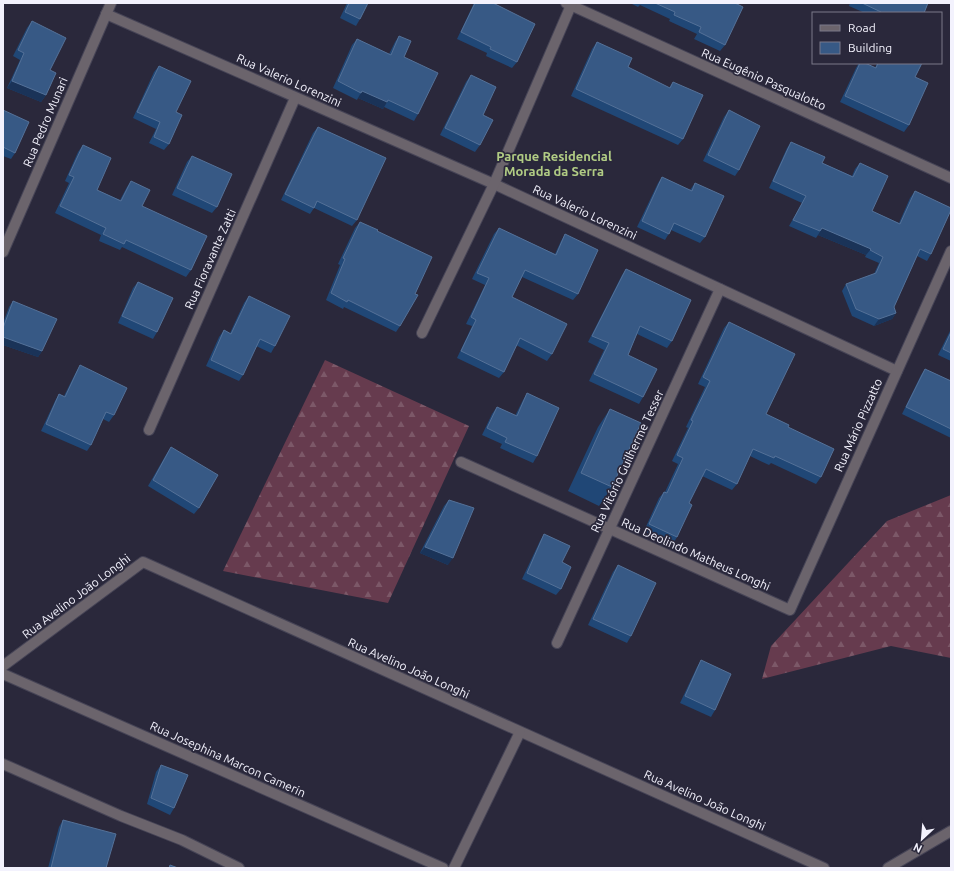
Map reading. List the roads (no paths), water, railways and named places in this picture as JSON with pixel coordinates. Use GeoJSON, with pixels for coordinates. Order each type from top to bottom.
{"type":"FeatureCollection","features":[{"type":"Feature","properties":{"kind":"street","name":"Rua Pedro Munari"},"geometry":{"type":"LineString","coordinates":[[3,252],[111,3]]}},
{"type":"Feature","properties":{"kind":"street","name":"Rua Eugênio Pasqualotto"},"geometry":{"type":"LineString","coordinates":[[570,4],[951,178]]}},
{"type":"Feature","properties":{"kind":"street"},"geometry":{"type":"LineString","coordinates":[[422,333],[494,184],[570,4]]}},
{"type":"Feature","properties":{"kind":"street","name":"Rua Valerio Lorenzini"},"geometry":{"type":"LineString","coordinates":[[106,14],[494,184],[897,371]]}},
{"type":"Feature","properties":{"kind":"street","name":"Rua Fioravante Zatti"},"geometry":{"type":"LineString","coordinates":[[149,430],[295,98]]}},
{"type":"Feature","properties":{"kind":"street","name":"Rua Mário Pizzatto"},"geometry":{"type":"LineString","coordinates":[[790,610],[951,251]]}},
{"type":"Feature","properties":{"kind":"street","name":"Rua Vitório Guilherme Tesser"},"geometry":{"type":"LineString","coordinates":[[557,643],[720,289]]}},
{"type":"Feature","properties":{"kind":"street","name":"Rua Deolindo Matheus Longhi"},"geometry":{"type":"LineString","coordinates":[[461,462],[790,610]]}},
{"type":"Feature","properties":{"kind":"street","name":"Rua Avelino João Longhi"},"geometry":{"type":"LineString","coordinates":[[3,666],[144,562],[824,868]]}},
{"type":"Feature","properties":{"kind":"street","name":"Rua Josephina Marcon Camerin"},"geometry":{"type":"LineString","coordinates":[[3,674],[443,868]]}},
{"type":"Feature","properties":{"kind":"street"},"geometry":{"type":"LineString","coordinates":[[454,868],[520,732]]}},
{"type":"Feature","properties":{"kind":"street"},"geometry":{"type":"LineString","coordinates":[[3,764],[121,816],[182,840],[239,868]]}},
{"type":"Feature","properties":{"kind":"street"},"geometry":{"type":"LineString","coordinates":[[888,868],[951,830]]}},
{"type":"Feature","properties":{"kind":"district","name":"Parque Residencial Morada da Serra"},"geometry":{"type":"Point","coordinates":[554,164]}}]}
